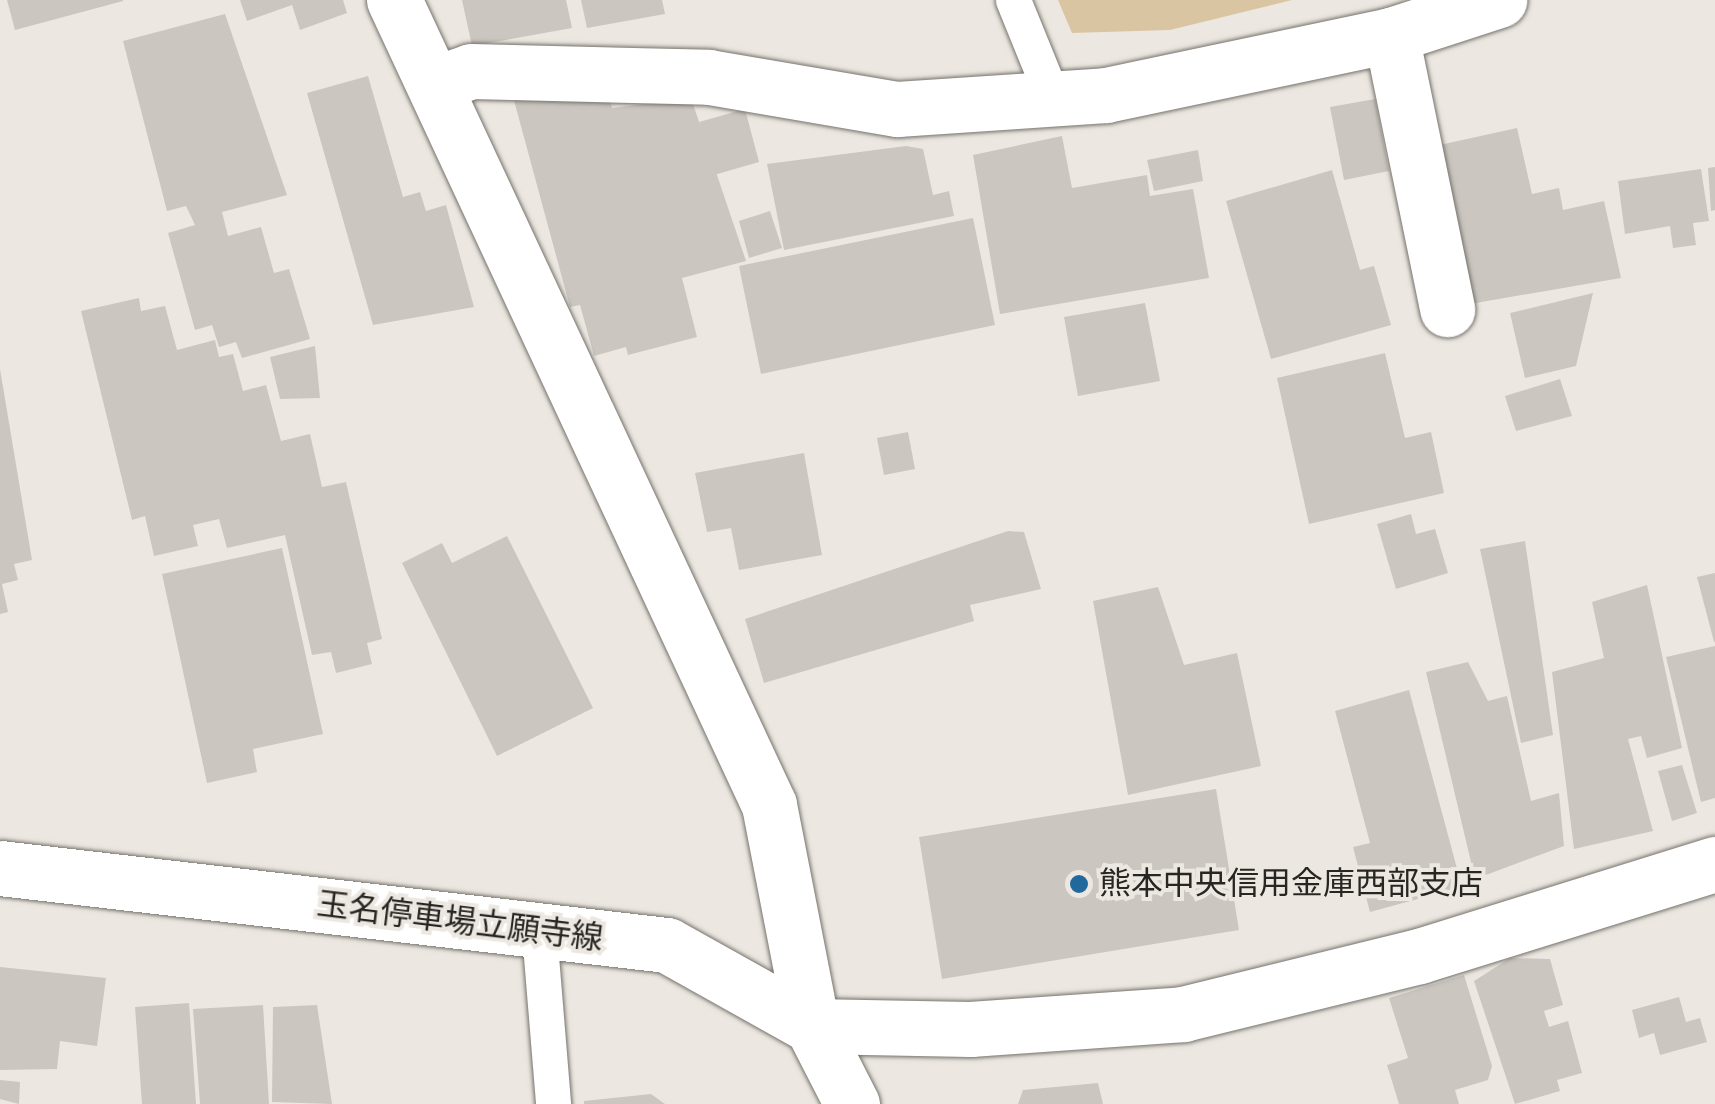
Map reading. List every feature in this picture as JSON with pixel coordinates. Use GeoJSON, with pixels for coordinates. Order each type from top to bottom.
{"type":"FeatureCollection","features":[{"type":"Feature","properties":{"kind":"street"},"geometry":{"type":"LineString","coordinates":[[394,0],[770,805],[812,1026],[852,1104]]}},
{"type":"Feature","properties":{"kind":"street"},"geometry":{"type":"LineString","coordinates":[[434,84],[471,71],[709,77],[897,109],[1106,95],[1391,36],[1500,0]]}},
{"type":"Feature","properties":{"kind":"street"},"geometry":{"type":"LineString","coordinates":[[1391,36],[1447,309]]}},
{"type":"Feature","properties":{"kind":"street"},"geometry":{"type":"LineString","coordinates":[[812,1026],[970,1029],[1184,1014],[1420,956],[1715,864]]}},
{"type":"Feature","properties":{"kind":"street","name":"玉名停車場立願寺線"},"geometry":{"type":"LineString","coordinates":[[0,868],[666,945],[812,1026]]}},
{"type":"Feature","properties":{"kind":"lane"},"geometry":{"type":"LineString","coordinates":[[1014,0],[1052,96]]}},
{"type":"Feature","properties":{"kind":"lane"},"geometry":{"type":"LineString","coordinates":[[539,932],[553,1104]]}},
{"type":"Feature","properties":{"kind":"shaded area"},"geometry":{"type":"Polygon","coordinates":[[[1058,0],[1292,0],[1170,30],[1072,33],[1058,0]]]}},
{"type":"Feature","properties":{"kind":"building"},"geometry":{"type":"Polygon","coordinates":[[[7,0],[123,0],[123,1],[15,30],[7,0]]]}},
{"type":"Feature","properties":{"kind":"building"},"geometry":{"type":"Polygon","coordinates":[[[240,0],[343,0],[347,13],[300,30],[292,5],[247,21],[240,0]]]}},
{"type":"Feature","properties":{"kind":"building"},"geometry":{"type":"Polygon","coordinates":[[[462,0],[566,0],[572,28],[472,46],[462,0]]]}},
{"type":"Feature","properties":{"kind":"building"},"geometry":{"type":"Polygon","coordinates":[[[581,0],[662,0],[665,14],[587,28],[581,0]]]}},
{"type":"Feature","properties":{"kind":"building"},"geometry":{"type":"Polygon","coordinates":[[[225,14],[287,195],[222,212],[228,236],[261,227],[274,273],[289,269],[310,339],[242,358],[236,342],[219,347],[212,325],[195,330],[168,233],[195,225],[186,206],[167,211],[123,41],[225,14]]]}},
{"type":"Feature","properties":{"kind":"building"},"geometry":{"type":"Polygon","coordinates":[[[368,76],[403,197],[420,192],[426,211],[446,205],[474,307],[373,325],[307,93],[368,76]]]}},
{"type":"Feature","properties":{"kind":"building"},"geometry":{"type":"Polygon","coordinates":[[[609,92],[612,108],[691,98],[746,261],[682,278],[697,337],[628,355],[626,347],[594,356],[580,305],[570,307],[512,93],[609,92]]]}},
{"type":"Feature","properties":{"kind":"building"},"geometry":{"type":"Polygon","coordinates":[[[1375,99],[1389,171],[1344,180],[1330,107],[1375,99]]]}},
{"type":"Feature","properties":{"kind":"building"},"geometry":{"type":"Polygon","coordinates":[[[745,109],[759,162],[714,175],[699,122],[745,109]]]}},
{"type":"Feature","properties":{"kind":"building"},"geometry":{"type":"Polygon","coordinates":[[[1517,128],[1532,194],[1559,188],[1563,210],[1604,201],[1621,278],[1470,304],[1435,146],[1517,128]]]}},
{"type":"Feature","properties":{"kind":"building"},"geometry":{"type":"Polygon","coordinates":[[[1062,136],[1072,188],[1147,175],[1150,196],[1193,189],[1209,278],[1000,314],[973,155],[1062,136]]]}},
{"type":"Feature","properties":{"kind":"building"},"geometry":{"type":"Polygon","coordinates":[[[906,146],[923,149],[933,195],[949,191],[954,216],[784,250],[767,164],[906,146]]]}},
{"type":"Feature","properties":{"kind":"building"},"geometry":{"type":"Polygon","coordinates":[[[1198,150],[1203,181],[1154,191],[1147,160],[1198,150]]]}},
{"type":"Feature","properties":{"kind":"building"},"geometry":{"type":"Polygon","coordinates":[[[1715,167],[1715,210],[1711,211],[1708,168],[1715,167]]]}},
{"type":"Feature","properties":{"kind":"building"},"geometry":{"type":"Polygon","coordinates":[[[1701,169],[1709,221],[1693,223],[1696,245],[1673,248],[1670,226],[1625,234],[1618,181],[1701,169]]]}},
{"type":"Feature","properties":{"kind":"building"},"geometry":{"type":"Polygon","coordinates":[[[1332,170],[1360,270],[1374,266],[1391,325],[1271,359],[1226,201],[1332,170]]]}},
{"type":"Feature","properties":{"kind":"building"},"geometry":{"type":"Polygon","coordinates":[[[770,211],[782,248],[749,258],[739,221],[770,211]]]}},
{"type":"Feature","properties":{"kind":"building"},"geometry":{"type":"Polygon","coordinates":[[[973,218],[995,325],[761,374],[739,266],[973,218]]]}},
{"type":"Feature","properties":{"kind":"building"},"geometry":{"type":"Polygon","coordinates":[[[1593,293],[1576,366],[1525,378],[1510,313],[1593,293]]]}},
{"type":"Feature","properties":{"kind":"building"},"geometry":{"type":"Polygon","coordinates":[[[139,298],[141,311],[165,306],[177,350],[215,340],[219,357],[233,354],[243,391],[266,385],[281,441],[310,434],[322,487],[346,482],[382,639],[367,643],[372,664],[336,673],[331,652],[312,655],[285,535],[227,548],[219,519],[193,525],[198,546],[154,556],[145,516],[132,520],[81,311],[139,298]]]}},
{"type":"Feature","properties":{"kind":"building"},"geometry":{"type":"Polygon","coordinates":[[[1145,303],[1160,381],[1078,396],[1064,317],[1145,303]]]}},
{"type":"Feature","properties":{"kind":"building"},"geometry":{"type":"Polygon","coordinates":[[[315,346],[320,398],[280,399],[270,357],[315,346]]]}},
{"type":"Feature","properties":{"kind":"building"},"geometry":{"type":"Polygon","coordinates":[[[1385,353],[1405,438],[1431,432],[1444,493],[1309,524],[1277,378],[1385,353]]]}},
{"type":"Feature","properties":{"kind":"building"},"geometry":{"type":"Polygon","coordinates":[[[0,369],[32,560],[14,564],[18,580],[2,584],[8,612],[0,614],[0,369]]]}},
{"type":"Feature","properties":{"kind":"building"},"geometry":{"type":"Polygon","coordinates":[[[1560,379],[1572,416],[1516,431],[1505,396],[1560,379]]]}},
{"type":"Feature","properties":{"kind":"building"},"geometry":{"type":"Polygon","coordinates":[[[908,432],[915,469],[884,475],[877,438],[908,432]]]}},
{"type":"Feature","properties":{"kind":"building"},"geometry":{"type":"Polygon","coordinates":[[[804,453],[822,555],[739,570],[731,528],[707,532],[695,473],[804,453]]]}},
{"type":"Feature","properties":{"kind":"building"},"geometry":{"type":"Polygon","coordinates":[[[1411,514],[1416,534],[1435,529],[1448,573],[1396,589],[1377,524],[1411,514]]]}},
{"type":"Feature","properties":{"kind":"building"},"geometry":{"type":"Polygon","coordinates":[[[1008,531],[1024,532],[1041,589],[970,605],[974,621],[764,683],[745,619],[1008,531]]]}},
{"type":"Feature","properties":{"kind":"building"},"geometry":{"type":"Polygon","coordinates":[[[507,536],[593,708],[497,756],[402,563],[442,543],[452,563],[507,536]]]}},
{"type":"Feature","properties":{"kind":"building"},"geometry":{"type":"Polygon","coordinates":[[[1525,541],[1553,735],[1521,743],[1480,549],[1525,541]]]}},
{"type":"Feature","properties":{"kind":"building"},"geometry":{"type":"Polygon","coordinates":[[[282,548],[323,734],[253,749],[257,772],[207,783],[162,574],[282,548]]]}},
{"type":"Feature","properties":{"kind":"building"},"geometry":{"type":"Polygon","coordinates":[[[1715,573],[1715,642],[1714,642],[1697,577],[1715,573]]]}},
{"type":"Feature","properties":{"kind":"building"},"geometry":{"type":"Polygon","coordinates":[[[1647,585],[1682,748],[1647,758],[1641,736],[1628,739],[1653,831],[1574,849],[1552,672],[1604,658],[1592,602],[1647,585]]]}},
{"type":"Feature","properties":{"kind":"building"},"geometry":{"type":"Polygon","coordinates":[[[1158,587],[1184,665],[1237,653],[1261,766],[1128,795],[1093,601],[1158,587]]]}},
{"type":"Feature","properties":{"kind":"building"},"geometry":{"type":"Polygon","coordinates":[[[1715,646],[1715,798],[1701,802],[1666,657],[1715,646]]]}},
{"type":"Feature","properties":{"kind":"building"},"geometry":{"type":"Polygon","coordinates":[[[1468,662],[1488,701],[1507,696],[1531,801],[1559,793],[1564,846],[1475,879],[1426,672],[1468,662]]]}},
{"type":"Feature","properties":{"kind":"building"},"geometry":{"type":"Polygon","coordinates":[[[1409,690],[1462,887],[1370,912],[1353,847],[1370,843],[1335,711],[1409,690]]]}},
{"type":"Feature","properties":{"kind":"building"},"geometry":{"type":"Polygon","coordinates":[[[1682,765],[1697,813],[1672,821],[1658,771],[1682,765]]]}},
{"type":"Feature","properties":{"kind":"building","name":"熊本中央信用金庫西部支店"},"geometry":{"type":"Polygon","coordinates":[[[1216,789],[1239,930],[942,979],[919,837],[1216,789]]]}},
{"type":"Feature","properties":{"kind":"building"},"geometry":{"type":"Polygon","coordinates":[[[1510,958],[1550,959],[1563,1005],[1544,1011],[1549,1027],[1568,1021],[1582,1073],[1557,1080],[1560,1091],[1515,1104],[1474,981],[1510,958]]]}},
{"type":"Feature","properties":{"kind":"building"},"geometry":{"type":"Polygon","coordinates":[[[0,967],[106,978],[97,1046],[60,1041],[57,1069],[0,1070],[0,967]]]}},
{"type":"Feature","properties":{"kind":"building"},"geometry":{"type":"Polygon","coordinates":[[[1464,975],[1492,1066],[1488,1080],[1455,1090],[1459,1104],[1399,1104],[1387,1065],[1408,1058],[1389,998],[1464,975]]]}},
{"type":"Feature","properties":{"kind":"building"},"geometry":{"type":"Polygon","coordinates":[[[1679,997],[1686,1022],[1700,1018],[1707,1042],[1660,1055],[1654,1033],[1639,1038],[1632,1010],[1679,997]]]}},
{"type":"Feature","properties":{"kind":"building"},"geometry":{"type":"Polygon","coordinates":[[[189,1003],[196,1104],[142,1104],[135,1007],[189,1003]]]}},
{"type":"Feature","properties":{"kind":"building"},"geometry":{"type":"Polygon","coordinates":[[[263,1005],[269,1104],[200,1104],[193,1009],[263,1005]]]}},
{"type":"Feature","properties":{"kind":"building"},"geometry":{"type":"Polygon","coordinates":[[[317,1005],[332,1104],[272,1102],[273,1007],[317,1005]]]}},
{"type":"Feature","properties":{"kind":"building"},"geometry":{"type":"Polygon","coordinates":[[[0,1080],[20,1082],[19,1104],[0,1099],[0,1080]]]}},
{"type":"Feature","properties":{"kind":"building"},"geometry":{"type":"Polygon","coordinates":[[[1098,1083],[1103,1104],[1018,1104],[1023,1090],[1098,1083]]]}},
{"type":"Feature","properties":{"kind":"building"},"geometry":{"type":"Polygon","coordinates":[[[651,1094],[665,1104],[584,1104],[584,1101],[651,1094]]]}},
{"type":"Feature","properties":{"kind":"place","name":"熊本中央信用金庫西部支店"},"geometry":{"type":"Point","coordinates":[1079,884]}}]}
